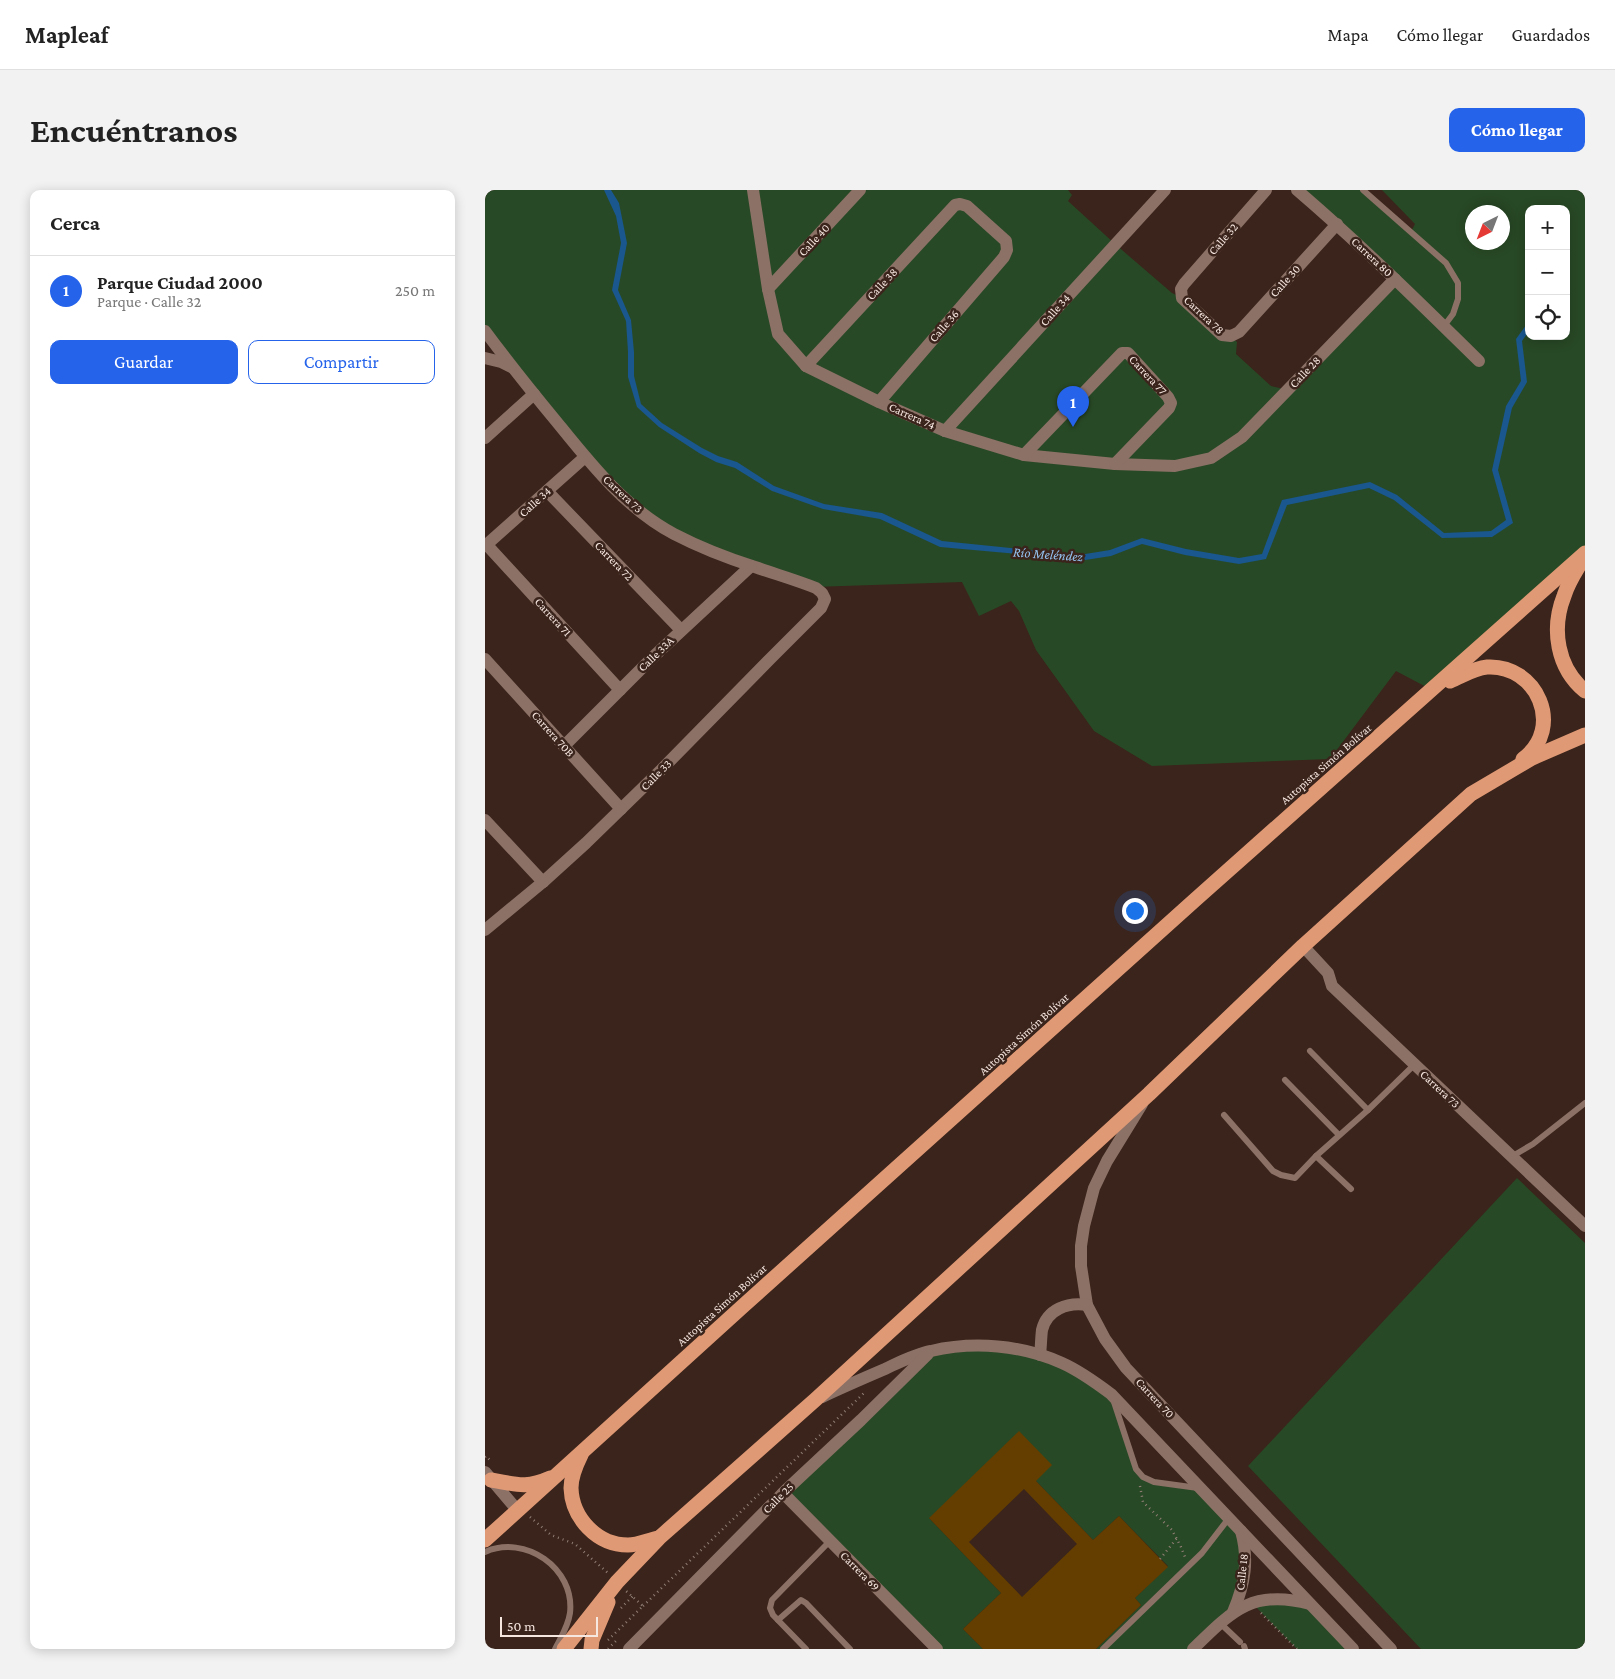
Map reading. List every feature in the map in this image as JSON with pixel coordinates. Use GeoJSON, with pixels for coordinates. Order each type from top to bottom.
{"type":"FeatureCollection","features":[{"type":"Feature","properties":{"kind":"highway","name":"Autopista Simón Bolívar"},"geometry":{"type":"LineString","coordinates":[[485,1540],[1196,899],[1585,554]]}},
{"type":"Feature","properties":{"kind":"highway"},"geometry":{"type":"LineString","coordinates":[[1585,554],[1564,596],[1558,624],[1558,644],[1563,662],[1572,678],[1585,691]]}},
{"type":"Feature","properties":{"kind":"highway"},"geometry":{"type":"LineString","coordinates":[[564,1649],[616,1584],[659,1538],[815,1400],[1149,1094],[1303,946],[1471,794],[1526,758],[1537,744],[1543,727],[1542,709],[1536,692],[1531,685],[1517,674],[1502,668],[1485,667],[1469,672],[1432,690]]}},
{"type":"Feature","properties":{"kind":"highway"},"geometry":{"type":"LineString","coordinates":[[1487,784],[1532,758],[1581,738]]}},
{"type":"Feature","properties":{"kind":"highway"},"geometry":{"type":"LineString","coordinates":[[585,1449],[575,1468],[571,1487],[575,1507],[585,1524],[600,1538],[619,1544],[629,1545],[659,1538]]}},
{"type":"Feature","properties":{"kind":"highway"},"geometry":{"type":"LineString","coordinates":[[487,1479],[518,1485],[530,1485],[555,1476]]}},
{"type":"Feature","properties":{"kind":"highway"},"geometry":{"type":"LineString","coordinates":[[591,1649],[616,1584]]}},
{"type":"Feature","properties":{"kind":"street"},"geometry":{"type":"LineString","coordinates":[[755,195],[765,190]]}},
{"type":"Feature","properties":{"kind":"street","name":"Calle 40"},"geometry":{"type":"LineString","coordinates":[[768,289],[860,190]]}},
{"type":"Feature","properties":{"kind":"street","name":"Calle 34"},"geometry":{"type":"LineString","coordinates":[[945,430],[1165,190]]}},
{"type":"Feature","properties":{"kind":"street","name":"Calle 32"},"geometry":{"type":"LineString","coordinates":[[1181,289],[1266,190]]}},
{"type":"Feature","properties":{"kind":"street","name":"Carrera 80"},"geometry":{"type":"LineString","coordinates":[[1297,190],[1337,224],[1479,361]]}},
{"type":"Feature","properties":{"kind":"street","name":"Carrera 74"},"geometry":{"type":"LineString","coordinates":[[755,195],[768,289],[778,334],[806,366],[879,402],[945,430],[1024,454],[1115,464],[1175,466],[1211,458]]}},
{"type":"Feature","properties":{"kind":"street","name":"Calle 36"},"geometry":{"type":"LineString","coordinates":[[879,402],[1005,257],[1007,250],[1006,242],[967,206],[960,204]]}},
{"type":"Feature","properties":{"kind":"street","name":"Calle 38"},"geometry":{"type":"LineString","coordinates":[[806,366],[955,205],[960,204]]}},
{"type":"Feature","properties":{"kind":"street","name":"Calle 30"},"geometry":{"type":"LineString","coordinates":[[1231,336],[1239,332],[1337,224]]}},
{"type":"Feature","properties":{"kind":"street","name":"Calle 28"},"geometry":{"type":"LineString","coordinates":[[1211,458],[1242,437],[1395,279]]}},
{"type":"Feature","properties":{"kind":"street","name":"Carrera 78"},"geometry":{"type":"LineString","coordinates":[[1181,289],[1182,298],[1222,335],[1231,336]]}},
{"type":"Feature","properties":{"kind":"street","name":"Carrera 73"},"geometry":{"type":"LineString","coordinates":[[485,331],[585,457],[622,496],[658,524],[687,540],[751,566],[813,587],[822,593],[825,599],[824,605],[818,611]]}},
{"type":"Feature","properties":{"kind":"street","name":"Carrera 77"},"geometry":{"type":"LineString","coordinates":[[1024,454],[1116,357],[1122,353],[1128,353],[1168,397],[1171,403],[1169,408],[1115,464]]}},
{"type":"Feature","properties":{"kind":"street"},"geometry":{"type":"LineString","coordinates":[[485,358],[501,362],[513,368]]}},
{"type":"Feature","properties":{"kind":"street"},"geometry":{"type":"LineString","coordinates":[[485,438],[534,394]]}},
{"type":"Feature","properties":{"kind":"street","name":"Calle 34"},"geometry":{"type":"LineString","coordinates":[[486,546],[585,457]]}},
{"type":"Feature","properties":{"kind":"street","name":"Carrera 72"},"geometry":{"type":"LineString","coordinates":[[547,492],[681,630]]}},
{"type":"Feature","properties":{"kind":"street","name":"Carrera 71"},"geometry":{"type":"LineString","coordinates":[[486,546],[620,690]]}},
{"type":"Feature","properties":{"kind":"street","name":"Calle 33A"},"geometry":{"type":"LineString","coordinates":[[564,746],[681,630],[751,566]]}},
{"type":"Feature","properties":{"kind":"street","name":"Calle 33"},"geometry":{"type":"LineString","coordinates":[[485,930],[543,882],[621,809],[818,611]]}},
{"type":"Feature","properties":{"kind":"street","name":"Carrera 70B"},"geometry":{"type":"LineString","coordinates":[[485,659],[621,809]]}},
{"type":"Feature","properties":{"kind":"street"},"geometry":{"type":"LineString","coordinates":[[485,820],[543,882]]}},
{"type":"Feature","properties":{"kind":"street","name":"Carrera 73"},"geometry":{"type":"LineString","coordinates":[[1303,946],[1328,972],[1332,986],[1585,1226]]}},
{"type":"Feature","properties":{"kind":"street","name":"Carrera 70"},"geometry":{"type":"LineString","coordinates":[[1149,1094],[1107,1161],[1094,1188],[1088,1207],[1081,1256],[1083,1285],[1087,1305],[1105,1339],[1127,1368],[1391,1649]]}},
{"type":"Feature","properties":{"kind":"street"},"geometry":{"type":"LineString","coordinates":[[1041,1355],[1042,1330],[1054,1311],[1075,1303],[1087,1305]]}},
{"type":"Feature","properties":{"kind":"street"},"geometry":{"type":"LineString","coordinates":[[815,1400],[907,1358],[931,1351],[968,1346],[1005,1347],[1041,1355],[1063,1364],[1089,1378],[1111,1394],[1353,1649]]}},
{"type":"Feature","properties":{"kind":"street","name":"Calle 25"},"geometry":{"type":"LineString","coordinates":[[629,1649],[783,1493],[931,1351]]}},
{"type":"Feature","properties":{"kind":"street"},"geometry":{"type":"LineString","coordinates":[[487,1479],[519,1509]]}},
{"type":"Feature","properties":{"kind":"street","name":"Carrera 69"},"geometry":{"type":"LineString","coordinates":[[783,1493],[937,1649]]}},
{"type":"Feature","properties":{"kind":"street","name":"Calle 18"},"geometry":{"type":"LineString","coordinates":[[1233,1612],[1244,1580],[1245,1546],[1241,1531]]}},
{"type":"Feature","properties":{"kind":"street","name":"Calle 18"},"geometry":{"type":"LineString","coordinates":[[1193,1649],[1219,1623],[1233,1612],[1251,1603],[1281,1599],[1296,1600],[1310,1604]]}},
{"type":"Feature","properties":{"kind":"lane"},"geometry":{"type":"LineString","coordinates":[[1363,190],[1446,264],[1458,283],[1459,299],[1453,314],[1444,326]]}},
{"type":"Feature","properties":{"kind":"lane"},"geometry":{"type":"LineString","coordinates":[[1310,1051],[1368,1110]]}},
{"type":"Feature","properties":{"kind":"lane"},"geometry":{"type":"LineString","coordinates":[[1224,1115],[1273,1171],[1295,1178],[1316,1156],[1415,1065]]}},
{"type":"Feature","properties":{"kind":"lane"},"geometry":{"type":"LineString","coordinates":[[1285,1080],[1339,1135]]}},
{"type":"Feature","properties":{"kind":"lane"},"geometry":{"type":"LineString","coordinates":[[1511,1156],[1533,1144],[1585,1103]]}},
{"type":"Feature","properties":{"kind":"lane"},"geometry":{"type":"LineString","coordinates":[[1316,1156],[1351,1188]]}},
{"type":"Feature","properties":{"kind":"lane"},"geometry":{"type":"LineString","coordinates":[[1111,1394],[1136,1469],[1143,1477],[1154,1482],[1201,1488]]}},
{"type":"Feature","properties":{"kind":"lane"},"geometry":{"type":"LineString","coordinates":[[1103,1649],[1202,1553],[1229,1518]]}},
{"type":"Feature","properties":{"kind":"lane"},"geometry":{"type":"LineString","coordinates":[[806,1649],[778,1620],[770,1608],[772,1600],[830,1541]]}},
{"type":"Feature","properties":{"kind":"lane"},"geometry":{"type":"LineString","coordinates":[[485,1552],[491,1549],[507,1547],[522,1548],[537,1554],[550,1563],[561,1577],[568,1594],[570,1612],[566,1630],[555,1649]]}},
{"type":"Feature","properties":{"kind":"lane"},"geometry":{"type":"LineString","coordinates":[[778,1620],[801,1600],[850,1649]]}},
{"type":"Feature","properties":{"kind":"lane"},"geometry":{"type":"LineString","coordinates":[[1219,1623],[1243,1646]]}},
{"type":"Feature","properties":{"kind":"path"},"geometry":{"type":"LineString","coordinates":[[605,1643],[871,1386]]}},
{"type":"Feature","properties":{"kind":"path"},"geometry":{"type":"LineString","coordinates":[[1143,1477],[1140,1484],[1143,1502],[1161,1518],[1177,1538],[1187,1568]]}},
{"type":"Feature","properties":{"kind":"path"},"geometry":{"type":"LineString","coordinates":[[519,1509],[551,1535],[575,1544],[616,1584],[643,1606]]}},
{"type":"Feature","properties":{"kind":"path"},"geometry":{"type":"LineString","coordinates":[[1160,1559],[1177,1538]]}},
{"type":"Feature","properties":{"kind":"path"},"geometry":{"type":"LineString","coordinates":[[1251,1603],[1297,1649]]}},
{"type":"Feature","properties":{"kind":"green space"},"geometry":{"type":"Polygon","coordinates":[[[485,190],[1068,190],[1072,195],[1068,201],[1115,244],[1172,293],[1182,298],[1237,342],[1236,354],[1271,386],[1288,390],[1395,279],[1297,190],[1363,190],[1411,232],[1415,224],[1382,190],[1585,190],[1585,553],[1432,690],[1396,671],[1330,759],[1152,766],[1094,731],[1036,650],[1019,611],[1011,601],[979,616],[962,582],[813,587],[722,555],[632,505],[485,331],[485,190]]]}},
{"type":"Feature","properties":{"kind":"green space"},"geometry":{"type":"Polygon","coordinates":[[[1517,1178],[1585,1243],[1585,1649],[1421,1649],[1248,1466],[1517,1178]]]}},
{"type":"Feature","properties":{"kind":"green space"},"geometry":{"type":"Polygon","coordinates":[[[968,1346],[1040,1355],[1111,1394],[1136,1469],[1143,1477],[1201,1488],[1241,1531],[1240,1596],[1193,1649],[1096,1649],[1141,1605],[1135,1598],[1168,1566],[1119,1516],[1093,1540],[1036,1481],[929,1518],[1001,1593],[963,1629],[983,1649],[932,1649],[785,1491],[931,1351],[968,1346]]]}},
{"type":"Feature","properties":{"kind":"green space"},"geometry":{"type":"Polygon","coordinates":[[[1252,1603],[1310,1604],[1353,1649],[1297,1649],[1252,1603]]]}},
{"type":"Feature","properties":{"kind":"water","name":"Río Meléndez"},"geometry":{"type":"Polygon","coordinates":[[[604,190],[611,190],[619,203],[627,243],[618,290],[631,320],[634,376],[641,404],[662,423],[702,448],[737,462],[774,486],[824,504],[882,513],[942,541],[1079,555],[1110,550],[1142,538],[1186,549],[1239,558],[1262,554],[1282,500],[1370,482],[1397,495],[1444,533],[1491,531],[1506,520],[1492,470],[1506,406],[1521,381],[1516,339],[1525,327],[1525,337],[1522,341],[1527,382],[1512,408],[1498,470],[1513,523],[1492,537],[1442,538],[1394,500],[1369,488],[1287,505],[1266,559],[1239,564],[1185,555],[1142,544],[1111,556],[1079,561],[940,547],[880,519],[823,509],[772,491],[735,468],[716,462],[699,453],[659,427],[637,407],[628,377],[626,321],[612,290],[621,243],[616,216],[604,190]]]}},
{"type":"Feature","properties":{"kind":"building"},"geometry":{"type":"Polygon","coordinates":[[[1019,1431],[1052,1465],[1036,1481],[1093,1540],[1119,1516],[1168,1567],[1135,1598],[1141,1605],[1096,1649],[983,1649],[963,1629],[1001,1593],[929,1518],[1019,1431]],[[1024,1489],[969,1542],[1022,1597],[1077,1544],[1024,1489]]]}},
{"type":"Feature","properties":{"kind":"place","name":"Parque Ciudad 2000"},"geometry":{"type":"Point","coordinates":[1073,427]}}]}
